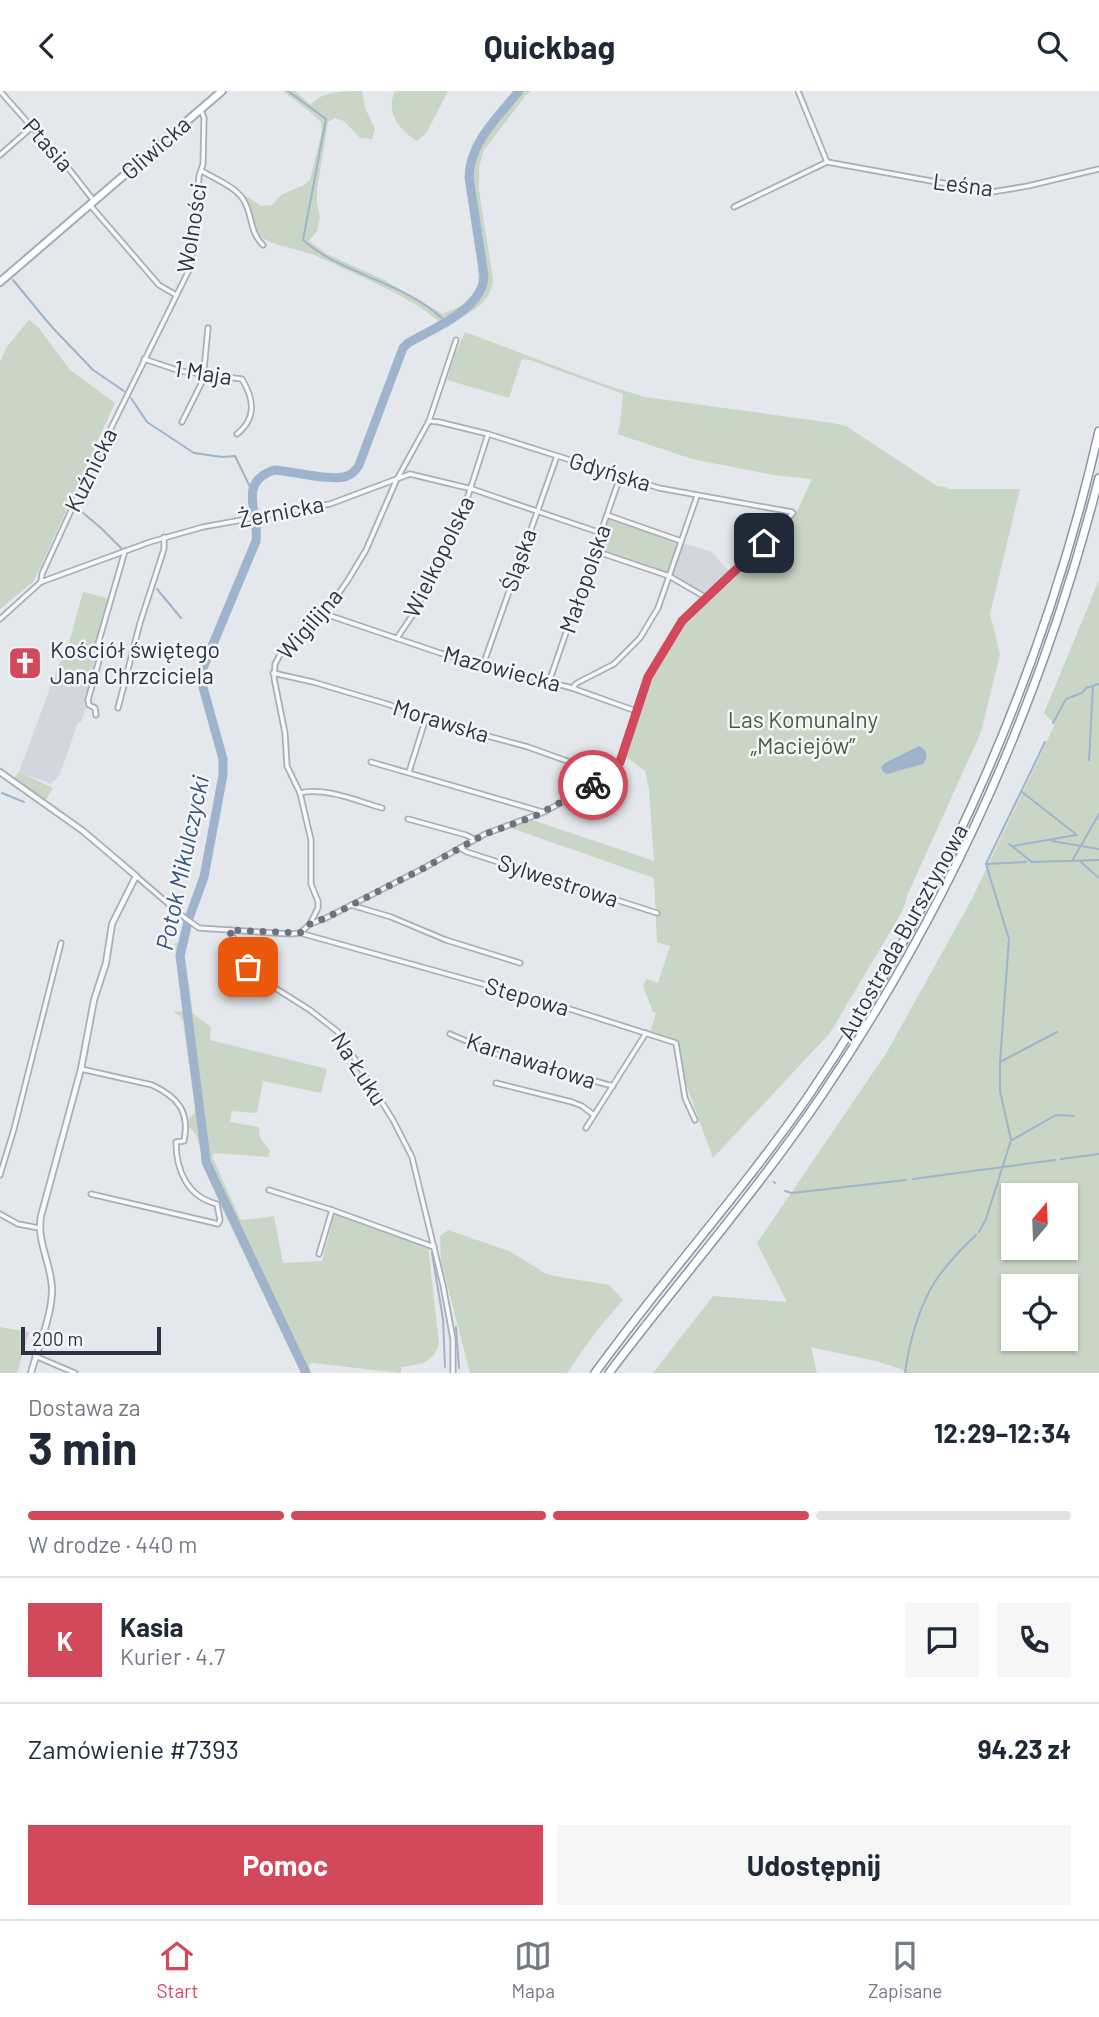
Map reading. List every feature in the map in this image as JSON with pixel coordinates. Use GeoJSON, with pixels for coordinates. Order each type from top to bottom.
{"type":"FeatureCollection","features":[{"type":"Feature","properties":{"kind":"highway","name":"Autostrada Bursztynowa"},"geometry":{"type":"LineString","coordinates":[[595,1373],[738,1191],[815,1086],[870,1000],[921,909],[956,840],[1025,677],[1055,591],[1099,431]]}},
{"type":"Feature","properties":{"kind":"highway","name":"Autostrada Bursztynowa"},"geometry":{"type":"LineString","coordinates":[[609,1373],[771,1167],[824,1093],[901,969],[948,882],[1021,718],[1047,651],[1099,478]]}},
{"type":"Feature","properties":{"kind":"main road","name":"Gliwicka"},"geometry":{"type":"LineString","coordinates":[[0,282],[222,91]]}},
{"type":"Feature","properties":{"kind":"street","name":"Ptasia"},"geometry":{"type":"LineString","coordinates":[[0,91],[87,189],[92,203],[159,285],[176,295]]}},
{"type":"Feature","properties":{"kind":"street"},"geometry":{"type":"LineString","coordinates":[[734,207],[827,162],[798,91]]}},
{"type":"Feature","properties":{"kind":"street","name":"Wolności"},"geometry":{"type":"LineString","coordinates":[[144,359],[190,268],[199,176],[202,171],[204,118],[201,110]]}},
{"type":"Feature","properties":{"kind":"street"},"geometry":{"type":"LineString","coordinates":[[0,155],[32,127]]}},
{"type":"Feature","properties":{"kind":"street","name":"Leśna"},"geometry":{"type":"LineString","coordinates":[[827,162],[992,192],[1099,169]]}},
{"type":"Feature","properties":{"kind":"street","name":"Wolności"},"geometry":{"type":"LineString","coordinates":[[202,171],[237,192],[242,198],[247,207],[251,229],[263,245]]}},
{"type":"Feature","properties":{"kind":"street"},"geometry":{"type":"LineString","coordinates":[[182,422],[203,380],[208,328]]}},
{"type":"Feature","properties":{"kind":"street","name":"Wigilijna"},"geometry":{"type":"LineString","coordinates":[[310,924],[318,908],[311,884],[311,840],[300,793],[287,765],[285,733],[273,673],[275,664],[282,651],[325,613],[366,550],[396,481],[429,421],[456,340]]}},
{"type":"Feature","properties":{"kind":"street","name":"1 Maja"},"geometry":{"type":"LineString","coordinates":[[144,359],[168,368],[242,379],[247,386],[251,402],[250,420],[237,434]]}},
{"type":"Feature","properties":{"kind":"street","name":"Kuźnicka"},"geometry":{"type":"LineString","coordinates":[[41,582],[42,574],[79,493],[144,359]]}},
{"type":"Feature","properties":{"kind":"street","name":"Gdyńska"},"geometry":{"type":"LineString","coordinates":[[429,421],[488,434],[620,477],[697,496],[793,513],[742,566],[705,597]]}},
{"type":"Feature","properties":{"kind":"street","name":"Wielkopolska"},"geometry":{"type":"LineString","coordinates":[[397,638],[414,613],[459,524],[488,434]]}},
{"type":"Feature","properties":{"kind":"street","name":"Śląska"},"geometry":{"type":"LineString","coordinates":[[483,665],[557,456]]}},
{"type":"Feature","properties":{"kind":"street","name":"Żernicka"},"geometry":{"type":"LineString","coordinates":[[0,619],[41,582],[164,537],[203,527],[330,504],[410,474],[471,489],[601,533]]}},
{"type":"Feature","properties":{"kind":"street","name":"Małopolska"},"geometry":{"type":"LineString","coordinates":[[549,682],[620,477]]}},
{"type":"Feature","properties":{"kind":"street","name":"Mazowiecka"},"geometry":{"type":"LineString","coordinates":[[325,613],[483,665],[572,688],[614,664],[640,638],[658,608],[697,496]]}},
{"type":"Feature","properties":{"kind":"street"},"geometry":{"type":"LineString","coordinates":[[607,515],[681,541]]}},
{"type":"Feature","properties":{"kind":"street"},"geometry":{"type":"LineString","coordinates":[[118,708],[140,623],[164,549],[164,537]]}},
{"type":"Feature","properties":{"kind":"street"},"geometry":{"type":"LineString","coordinates":[[96,715],[95,708],[89,705],[88,700],[100,657],[97,649],[125,551]]}},
{"type":"Feature","properties":{"kind":"street"},"geometry":{"type":"LineString","coordinates":[[300,933],[310,924],[474,839],[544,812],[605,778],[620,762],[648,677],[682,621],[705,597],[669,576],[595,551]]}},
{"type":"Feature","properties":{"kind":"street","name":"Morawska"},"geometry":{"type":"LineString","coordinates":[[273,673],[313,682],[528,747],[599,773],[605,778]]}},
{"type":"Feature","properties":{"kind":"street"},"geometry":{"type":"LineString","coordinates":[[572,688],[637,711]]}},
{"type":"Feature","properties":{"kind":"street"},"geometry":{"type":"LineString","coordinates":[[409,772],[426,718]]}},
{"type":"Feature","properties":{"kind":"street"},"geometry":{"type":"LineString","coordinates":[[371,762],[544,812]]}},
{"type":"Feature","properties":{"kind":"street"},"geometry":{"type":"LineString","coordinates":[[0,772],[83,831],[136,876],[112,924],[106,963],[94,1000],[81,1069],[39,1228],[52,1292],[31,1373]]}},
{"type":"Feature","properties":{"kind":"street"},"geometry":{"type":"LineString","coordinates":[[300,793],[323,792],[382,808]]}},
{"type":"Feature","properties":{"kind":"street"},"geometry":{"type":"LineString","coordinates":[[408,820],[474,839]]}},
{"type":"Feature","properties":{"kind":"street","name":"Sylwestrowa"},"geometry":{"type":"LineString","coordinates":[[460,848],[657,913]]}},
{"type":"Feature","properties":{"kind":"street","name":"Stepowa"},"geometry":{"type":"LineString","coordinates":[[136,876],[199,928],[300,933],[551,1003],[676,1043],[685,1098],[695,1120]]}},
{"type":"Feature","properties":{"kind":"street"},"geometry":{"type":"LineString","coordinates":[[351,905],[391,917],[446,940],[520,963]]}},
{"type":"Feature","properties":{"kind":"street","name":"Na Łuku"},"geometry":{"type":"LineString","coordinates":[[229,930],[248,967],[256,976],[338,1032],[393,1120],[412,1157],[453,1339],[453,1373]]}},
{"type":"Feature","properties":{"kind":"street"},"geometry":{"type":"LineString","coordinates":[[0,1175],[61,943]]}},
{"type":"Feature","properties":{"kind":"street"},"geometry":{"type":"LineString","coordinates":[[586,1128],[646,1033]]}},
{"type":"Feature","properties":{"kind":"street","name":"Karnawałowa"},"geometry":{"type":"LineString","coordinates":[[450,1034],[499,1055],[613,1086]]}},
{"type":"Feature","properties":{"kind":"street"},"geometry":{"type":"LineString","coordinates":[[81,1069],[142,1082],[160,1089],[177,1102],[183,1110],[186,1124],[184,1140],[176,1142],[181,1175],[197,1196],[217,1204],[220,1220],[218,1224],[210,1223],[91,1194]]}},
{"type":"Feature","properties":{"kind":"street"},"geometry":{"type":"LineString","coordinates":[[496,1083],[582,1106],[594,1115]]}},
{"type":"Feature","properties":{"kind":"street"},"geometry":{"type":"LineString","coordinates":[[269,1191],[332,1210],[434,1247]]}},
{"type":"Feature","properties":{"kind":"street"},"geometry":{"type":"LineString","coordinates":[[319,1254],[332,1210]]}},
{"type":"Feature","properties":{"kind":"street"},"geometry":{"type":"LineString","coordinates":[[0,1215],[18,1224],[39,1228]]}},
{"type":"Feature","properties":{"kind":"street"},"geometry":{"type":"LineString","coordinates":[[35,1356],[75,1373]]}},
{"type":"Feature","properties":{"kind":"shaded area"},"geometry":{"type":"Polygon","coordinates":[[[683,543],[712,552],[731,574],[707,596],[672,577],[683,543]]]}},
{"type":"Feature","properties":{"kind":"shaded area"},"geometry":{"type":"Polygon","coordinates":[[[66,645],[97,657],[84,705],[87,706],[81,722],[78,722],[60,774],[51,784],[19,772],[66,645]]]}},
{"type":"Feature","properties":{"kind":"green space"},"geometry":{"type":"Polygon","coordinates":[[[283,91],[295,91],[311,105],[326,94],[362,91],[365,108],[375,129],[372,139],[360,138],[344,121],[335,118],[328,122],[317,190],[320,218],[317,231],[309,241],[327,254],[384,280],[443,314],[467,303],[478,293],[477,258],[466,175],[472,147],[515,91],[531,91],[484,150],[479,167],[479,190],[493,279],[483,303],[447,328],[424,310],[388,289],[314,255],[273,243],[260,235],[243,194],[261,206],[272,205],[281,195],[310,180],[322,131],[321,122],[283,91]]]}},
{"type":"Feature","properties":{"kind":"green space"},"geometry":{"type":"Polygon","coordinates":[[[395,91],[448,91],[427,132],[417,141],[399,126],[396,120],[392,106],[395,91]]]}},
{"type":"Feature","properties":{"kind":"green space"},"geometry":{"type":"Polygon","coordinates":[[[29,320],[38,327],[70,370],[115,403],[34,581],[0,609],[0,362],[6,348],[29,320]]]}},
{"type":"Feature","properties":{"kind":"green space","name":"Las Komunalny „Maciejów”"},"geometry":{"type":"Polygon","coordinates":[[[465,332],[645,397],[846,426],[937,486],[947,489],[1020,489],[990,614],[1000,654],[981,732],[903,910],[830,1033],[713,1158],[678,1063],[677,1041],[650,1033],[656,1013],[653,1012],[643,986],[647,979],[658,983],[670,946],[657,942],[654,878],[511,828],[532,820],[654,861],[649,789],[645,771],[625,756],[648,677],[682,621],[731,574],[752,561],[796,514],[812,479],[773,475],[692,459],[617,434],[623,394],[530,360],[522,359],[509,398],[447,380],[465,332]]]}},
{"type":"Feature","properties":{"kind":"green space"},"geometry":{"type":"Polygon","coordinates":[[[607,515],[681,541],[669,576],[595,551],[607,515]]]}},
{"type":"Feature","properties":{"kind":"green space"},"geometry":{"type":"Polygon","coordinates":[[[1099,580],[1099,1373],[905,1373],[880,1362],[811,1347],[817,1373],[653,1373],[713,1296],[787,1302],[757,1243],[887,1052],[972,899],[1055,724],[1044,713],[1099,580]]]}},
{"type":"Feature","properties":{"kind":"green space"},"geometry":{"type":"Polygon","coordinates":[[[83,592],[110,599],[96,650],[69,643],[83,592]]]}},
{"type":"Feature","properties":{"kind":"green space"},"geometry":{"type":"Polygon","coordinates":[[[66,649],[94,658],[87,677],[60,667],[66,649]]]}},
{"type":"Feature","properties":{"kind":"green space"},"geometry":{"type":"Polygon","coordinates":[[[19,772],[53,788],[45,801],[13,779],[19,772]]]}},
{"type":"Feature","properties":{"kind":"green space"},"geometry":{"type":"Polygon","coordinates":[[[184,923],[191,928],[185,956],[193,1014],[211,1027],[210,1040],[327,1069],[321,1093],[263,1081],[257,1113],[232,1111],[230,1122],[259,1127],[260,1138],[270,1151],[268,1157],[214,1153],[212,1156],[240,1219],[274,1216],[283,1263],[322,1261],[335,1212],[428,1245],[439,1344],[430,1359],[425,1362],[401,1367],[401,1373],[312,1363],[309,1364],[310,1373],[301,1373],[214,1191],[196,1134],[189,1127],[189,1119],[195,1107],[183,1022],[173,1011],[182,1011],[175,943],[179,943],[184,923]]]}},
{"type":"Feature","properties":{"kind":"green space"},"geometry":{"type":"Polygon","coordinates":[[[448,1230],[509,1251],[545,1273],[609,1285],[623,1300],[597,1330],[567,1373],[470,1373],[441,1261],[440,1236],[448,1230]]]}},
{"type":"Feature","properties":{"kind":"green space"},"geometry":{"type":"Polygon","coordinates":[[[0,1327],[29,1332],[17,1373],[0,1373],[0,1327]]]}},
{"type":"Feature","properties":{"kind":"water"},"geometry":{"type":"Polygon","coordinates":[[[919,746],[926,754],[923,764],[887,774],[883,772],[881,767],[885,763],[919,746]]]}},
{"type":"Feature","properties":{"kind":"waterway"},"geometry":{"type":"LineString","coordinates":[[288,91],[326,119],[303,240],[337,262],[412,297],[445,321]]}},
{"type":"Feature","properties":{"kind":"waterway","name":"Potok Mikulczycki"},"geometry":{"type":"LineString","coordinates":[[306,1373],[206,1162],[180,956],[188,921],[204,877],[223,775],[223,759],[201,680],[203,668],[256,541],[252,500],[256,483],[262,476],[274,470],[332,478],[353,473],[359,465],[403,348],[466,308],[482,288],[484,276],[469,177],[471,164],[474,152],[486,131],[519,91]]}},
{"type":"Feature","properties":{"kind":"waterway"},"geometry":{"type":"LineString","coordinates":[[13,280],[51,326],[93,370],[124,391]]}},
{"type":"Feature","properties":{"kind":"waterway"},"geometry":{"type":"LineString","coordinates":[[131,398],[147,422],[194,453],[235,456],[252,491]]}},
{"type":"Feature","properties":{"kind":"waterway"},"geometry":{"type":"LineString","coordinates":[[75,506],[122,549]]}},
{"type":"Feature","properties":{"kind":"waterway"},"geometry":{"type":"LineString","coordinates":[[157,589],[181,618]]}},
{"type":"Feature","properties":{"kind":"waterway"},"geometry":{"type":"LineString","coordinates":[[1053,723],[1066,699],[1099,684]]}},
{"type":"Feature","properties":{"kind":"waterway"},"geometry":{"type":"LineString","coordinates":[[1089,760],[1093,686]]}},
{"type":"Feature","properties":{"kind":"waterway"},"geometry":{"type":"LineString","coordinates":[[979,1232],[986,1219],[1011,1140],[1000,1091],[1009,939],[986,864],[1045,742]]}},
{"type":"Feature","properties":{"kind":"waterway"},"geometry":{"type":"LineString","coordinates":[[1022,792],[1077,835]]}},
{"type":"Feature","properties":{"kind":"waterway"},"geometry":{"type":"LineString","coordinates":[[2,793],[24,802]]}},
{"type":"Feature","properties":{"kind":"waterway"},"geometry":{"type":"LineString","coordinates":[[1072,861],[1099,814]]}},
{"type":"Feature","properties":{"kind":"waterway"},"geometry":{"type":"LineString","coordinates":[[1013,846],[1076,835]]}},
{"type":"Feature","properties":{"kind":"waterway"},"geometry":{"type":"LineString","coordinates":[[1052,841],[1099,849]]}},
{"type":"Feature","properties":{"kind":"waterway"},"geometry":{"type":"LineString","coordinates":[[1009,844],[1032,862],[1099,860]]}},
{"type":"Feature","properties":{"kind":"waterway"},"geometry":{"type":"LineString","coordinates":[[986,864],[1026,862]]}},
{"type":"Feature","properties":{"kind":"waterway"},"geometry":{"type":"LineString","coordinates":[[1081,862],[1099,878]]}},
{"type":"Feature","properties":{"kind":"waterway"},"geometry":{"type":"LineString","coordinates":[[1000,1062],[1057,1032]]}},
{"type":"Feature","properties":{"kind":"waterway"},"geometry":{"type":"LineString","coordinates":[[1012,1140],[1056,1115],[1074,1116]]}},
{"type":"Feature","properties":{"kind":"waterway"},"geometry":{"type":"LineString","coordinates":[[1061,1159],[1099,1154]]}},
{"type":"Feature","properties":{"kind":"waterway"},"geometry":{"type":"LineString","coordinates":[[913,1179],[1055,1160]]}},
{"type":"Feature","properties":{"kind":"waterway"},"geometry":{"type":"LineString","coordinates":[[785,1191],[792,1193],[906,1180]]}},
{"type":"Feature","properties":{"kind":"waterway"},"geometry":{"type":"LineString","coordinates":[[905,1373],[916,1325],[930,1290],[950,1262],[976,1235]]}},
{"type":"Feature","properties":{"kind":"waterway"},"geometry":{"type":"LineString","coordinates":[[432,1253],[443,1319],[445,1367]]}},
{"type":"Feature","properties":{"kind":"waterway"},"geometry":{"type":"LineString","coordinates":[[456,1327],[459,1368]]}},
{"type":"Feature","properties":{"kind":"way so far"},"geometry":{"type":"LineString","coordinates":[[248,967],[229,930],[300,933],[310,924],[424,868],[474,839],[535,816],[593,785]]}},
{"type":"Feature","properties":{"kind":"place","name":"Kościół świętego Jana Chrzciciela"},"geometry":{"type":"Point","coordinates":[25,663]}},
{"type":"Feature","properties":{"kind":"route"},"geometry":{"type":"LineString","coordinates":[[593,785],[610,774],[620,762],[648,677],[682,621],[764,543]]}}]}
